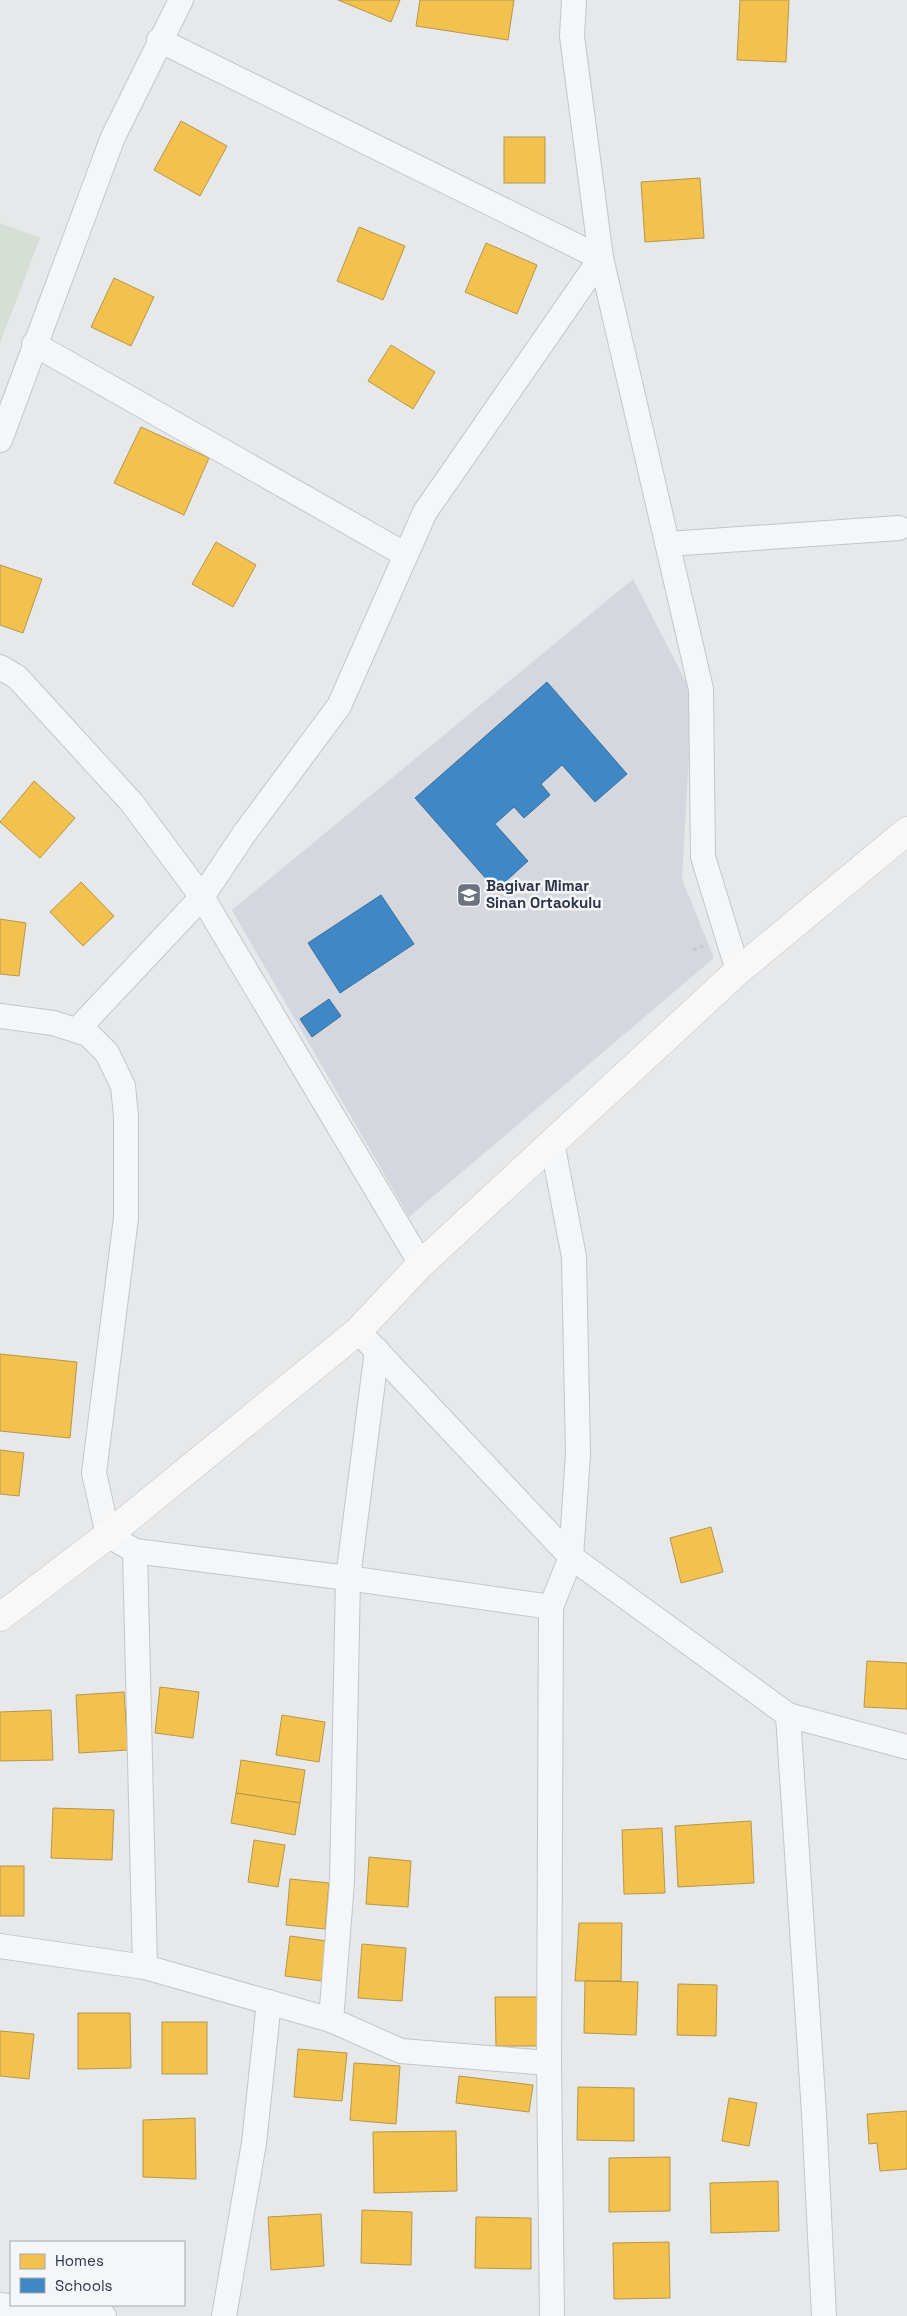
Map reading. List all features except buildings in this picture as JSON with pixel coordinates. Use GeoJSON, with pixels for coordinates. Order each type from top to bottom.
{"type":"FeatureCollection","features":[{"type":"Feature","properties":{"kind":"street"},"geometry":{"type":"LineString","coordinates":[[0,440],[34,344],[113,137],[159,40],[181,0]]}},
{"type":"Feature","properties":{"kind":"street"},"geometry":{"type":"LineString","coordinates":[[574,0],[572,36],[601,258],[701,689],[703,857],[738,971]]}},
{"type":"Feature","properties":{"kind":"street"},"geometry":{"type":"LineString","coordinates":[[159,40],[601,258]]}},
{"type":"Feature","properties":{"kind":"street"},"geometry":{"type":"LineString","coordinates":[[77,1030],[202,897],[244,834],[339,706],[425,512],[601,258]]}},
{"type":"Feature","properties":{"kind":"street"},"geometry":{"type":"LineString","coordinates":[[34,344],[406,555]]}},
{"type":"Feature","properties":{"kind":"street"},"geometry":{"type":"LineString","coordinates":[[668,544],[899,528]]}},
{"type":"Feature","properties":{"kind":"street"},"geometry":{"type":"LineString","coordinates":[[0,667],[17,677],[132,803],[202,897],[421,1264]]}},
{"type":"Feature","properties":{"kind":"street"},"geometry":{"type":"LineString","coordinates":[[0,1617],[368,1341],[421,1264],[738,971],[907,831]]}},
{"type":"Feature","properties":{"kind":"street"},"geometry":{"type":"LineString","coordinates":[[0,1016],[53,1023],[88,1034],[106,1052],[123,1086],[126,1116],[126,1218],[94,1473],[108,1535],[135,1552],[348,1578],[551,1607]]}},
{"type":"Feature","properties":{"kind":"street"},"geometry":{"type":"LineString","coordinates":[[552,1142],[574,1257],[578,1454],[571,1557],[551,1607],[548,2063],[552,2316]]}},
{"type":"Feature","properties":{"kind":"street"},"geometry":{"type":"LineString","coordinates":[[368,1341],[571,1557],[788,1715],[907,1746]]}},
{"type":"Feature","properties":{"kind":"street"},"geometry":{"type":"LineString","coordinates":[[331,2020],[342,1882],[348,1578],[368,1341]]}},
{"type":"Feature","properties":{"kind":"street"},"geometry":{"type":"LineString","coordinates":[[135,1552],[145,1968]]}},
{"type":"Feature","properties":{"kind":"street"},"geometry":{"type":"LineString","coordinates":[[788,1715],[814,2113],[824,2316]]}},
{"type":"Feature","properties":{"kind":"street"},"geometry":{"type":"LineString","coordinates":[[0,1946],[145,1968],[331,2020],[402,2050],[548,2063]]}},
{"type":"Feature","properties":{"kind":"street"},"geometry":{"type":"LineString","coordinates":[[224,2316],[254,2143],[269,2002]]}},
{"type":"Feature","properties":{"kind":"street"},"geometry":{"type":"LineString","coordinates":[[0,2305],[104,2316]]}},
{"type":"Feature","properties":{"kind":"shaded area"},"geometry":{"type":"Polygon","coordinates":[[[0,223],[40,238],[0,343],[0,223]]]}},
{"type":"Feature","properties":{"kind":"shaded area","name":"Bagivar Mimar Sinan Ortaokulu"},"geometry":{"type":"Polygon","coordinates":[[[633,579],[687,684],[692,703],[682,879],[714,958],[409,1217],[232,910],[633,579]]]}},
{"type":"Feature","properties":{"kind":"place","name":"Bagivar Mimar Sinan Ortaokulu"},"geometry":{"type":"Point","coordinates":[469,895]}}]}
